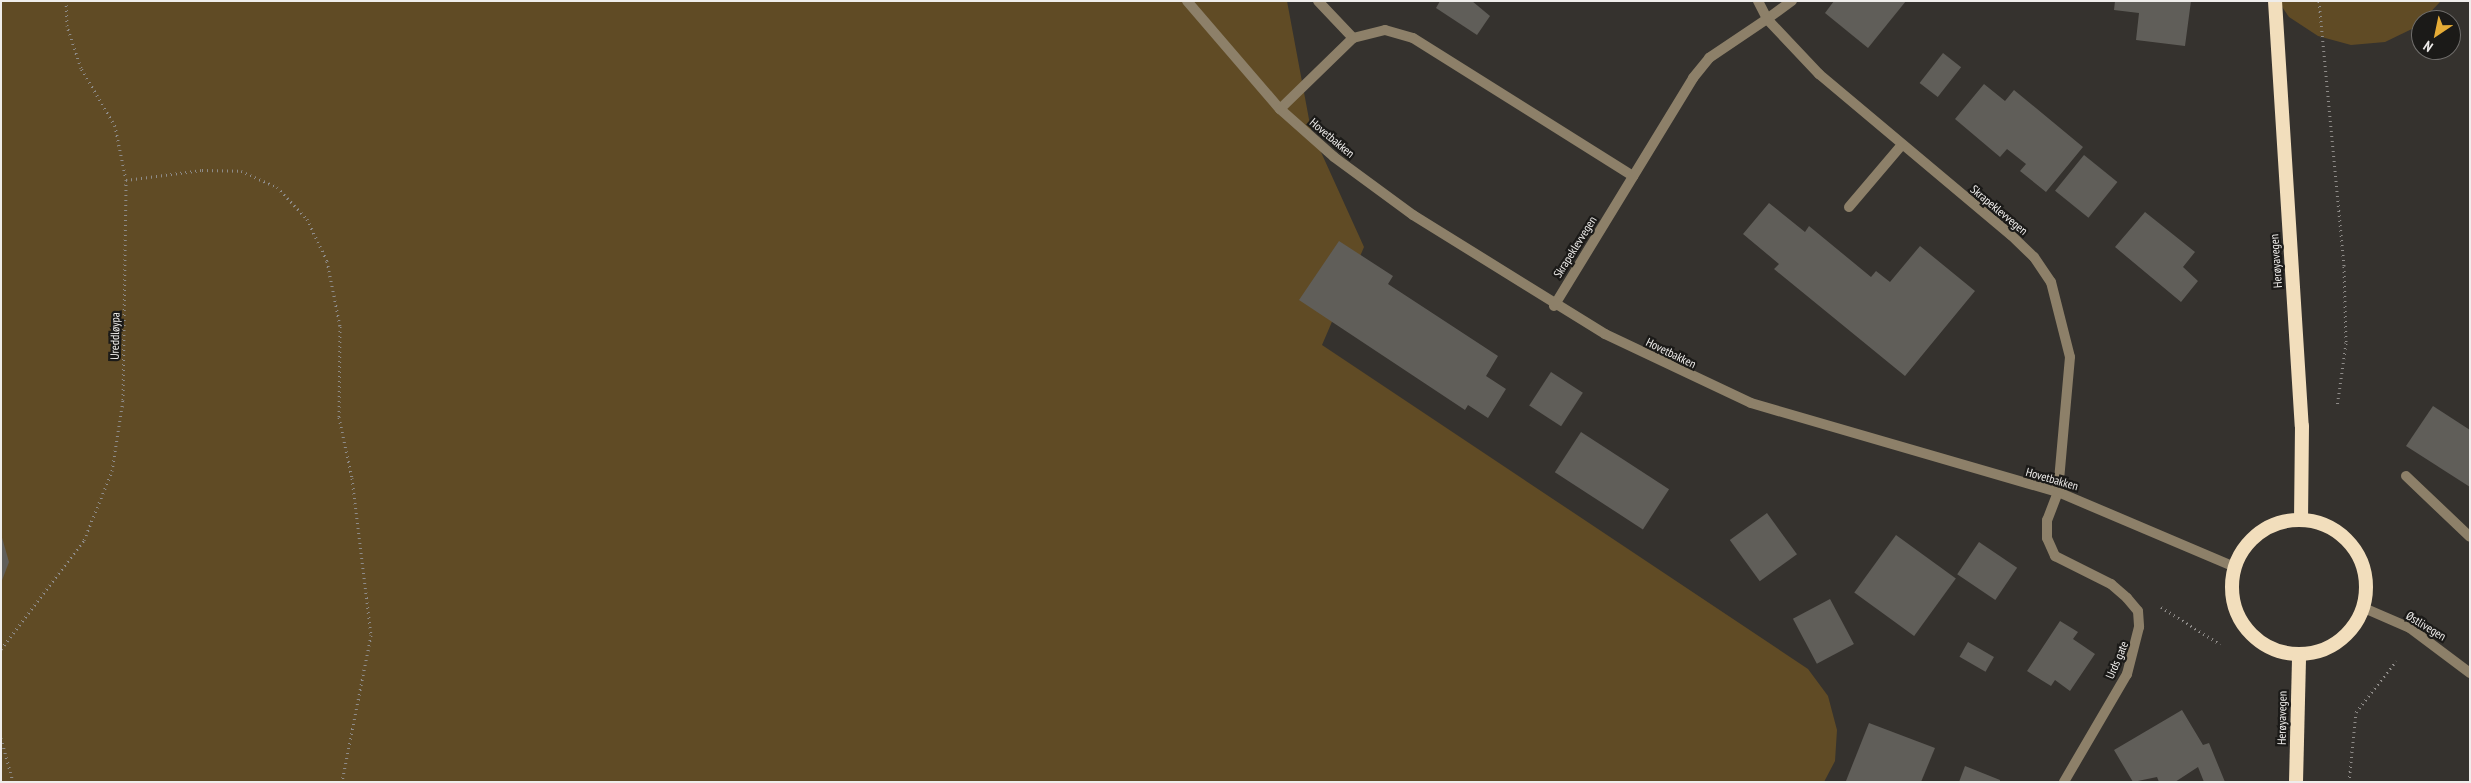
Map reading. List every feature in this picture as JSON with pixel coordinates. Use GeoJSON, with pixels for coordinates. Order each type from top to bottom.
{"type":"FeatureCollection","features":[{"type":"Feature","properties":{"kind":"highway","name":"Herøyavegen"},"geometry":{"type":"LineString","coordinates":[[2275,1],[2302,426],[2301,519]]}},
{"type":"Feature","properties":{"kind":"highway"},"geometry":{"type":"LineString","coordinates":[[2301,519],[2340,533],[2355,548],[2364,567],[2364,608],[2339,642],[2299,655],[2281,652],[2250,634],[2233,603],[2234,567],[2260,532],[2301,519]]}},
{"type":"Feature","properties":{"kind":"highway","name":"Herøyavegen"},"geometry":{"type":"LineString","coordinates":[[2296,782],[2299,655]]}},
{"type":"Feature","properties":{"kind":"street","name":"Hovetbakken"},"geometry":{"type":"LineString","coordinates":[[1186,1],[1280,110],[1334,157],[1413,215],[1554,306],[1674,370],[1751,403],[2058,492],[2234,567]]}},
{"type":"Feature","properties":{"kind":"street"},"geometry":{"type":"LineString","coordinates":[[1318,1],[1353,38]]}},
{"type":"Feature","properties":{"kind":"street","name":"Skrapeklevvegen"},"geometry":{"type":"LineString","coordinates":[[1758,1],[1767,19],[1813,67],[1901,146],[2011,235],[2034,257],[2051,282],[2070,357],[2058,492]]}},
{"type":"Feature","properties":{"kind":"street"},"geometry":{"type":"LineString","coordinates":[[1767,19],[1792,1]]}},
{"type":"Feature","properties":{"kind":"street","name":"Skrapeklevvegen"},"geometry":{"type":"LineString","coordinates":[[1554,306],[1633,176],[1709,58],[1767,19]]}},
{"type":"Feature","properties":{"kind":"street"},"geometry":{"type":"LineString","coordinates":[[1280,110],[1353,38],[1385,30],[1414,38],[1633,176]]}},
{"type":"Feature","properties":{"kind":"street"},"geometry":{"type":"LineString","coordinates":[[1849,208],[1901,146]]}},
{"type":"Feature","properties":{"kind":"street"},"geometry":{"type":"LineString","coordinates":[[2406,476],[2470,536]]}},
{"type":"Feature","properties":{"kind":"street","name":"Urds gate"},"geometry":{"type":"LineString","coordinates":[[2058,492],[2047,520],[2047,538],[2055,556],[2111,584],[2127,598],[2138,611],[2139,642],[2127,674],[2064,782]]}},
{"type":"Feature","properties":{"kind":"street","name":"Østlivegen"},"geometry":{"type":"LineString","coordinates":[[2364,608],[2410,628],[2470,673]]}},
{"type":"Feature","properties":{"kind":"path","name":"Ureddløypa"},"geometry":{"type":"LineString","coordinates":[[1,649],[84,540],[112,471],[123,400],[126,180],[115,126],[81,68],[67,26],[66,1]]}},
{"type":"Feature","properties":{"kind":"path"},"geometry":{"type":"LineString","coordinates":[[2320,1],[2344,266],[2346,343],[2337,407]]}},
{"type":"Feature","properties":{"kind":"path"},"geometry":{"type":"LineString","coordinates":[[126,180],[202,170],[241,171],[277,187],[307,219],[327,261],[340,326],[339,417],[354,487],[371,635],[342,782]]}},
{"type":"Feature","properties":{"kind":"path"},"geometry":{"type":"LineString","coordinates":[[2127,598],[2148,598],[2220,644]]}},
{"type":"Feature","properties":{"kind":"path"},"geometry":{"type":"LineString","coordinates":[[2349,782],[2356,712],[2396,662]]}},
{"type":"Feature","properties":{"kind":"path"},"geometry":{"type":"LineString","coordinates":[[1,738],[13,782]]}},
{"type":"Feature","properties":{"kind":"shaded area"},"geometry":{"type":"Polygon","coordinates":[[[1,1],[1287,1],[1311,130],[1364,247],[1322,345],[1808,669],[1828,696],[1837,730],[1835,761],[1824,782],[1,782],[1,1]]]}},
{"type":"Feature","properties":{"kind":"shaded area"},"geometry":{"type":"Polygon","coordinates":[[[2278,1],[2441,1],[2432,10],[2411,10],[2411,29],[2385,42],[2351,45],[2318,36],[2289,17],[2278,1]]]}},
{"type":"Feature","properties":{"kind":"building"},"geometry":{"type":"Polygon","coordinates":[[[1440,1],[1472,1],[1490,16],[1477,35],[1436,8],[1440,1]]]}},
{"type":"Feature","properties":{"kind":"building"},"geometry":{"type":"Polygon","coordinates":[[[1834,1],[1906,1],[1868,48],[1825,13],[1834,1]]]}},
{"type":"Feature","properties":{"kind":"building"},"geometry":{"type":"Polygon","coordinates":[[[2115,1],[2191,1],[2185,46],[2136,40],[2139,13],[2114,10],[2115,1]]]}},
{"type":"Feature","properties":{"kind":"building"},"geometry":{"type":"Polygon","coordinates":[[[1943,53],[1961,67],[1938,97],[1920,83],[1943,53]]]}},
{"type":"Feature","properties":{"kind":"building"},"geometry":{"type":"Polygon","coordinates":[[[1984,84],[2005,101],[2014,90],[2083,147],[2046,192],[2020,171],[2026,164],[2007,149],[2000,157],[1955,119],[1984,84]]]}},
{"type":"Feature","properties":{"kind":"building"},"geometry":{"type":"Polygon","coordinates":[[[2084,155],[2117,182],[2088,218],[2055,191],[2084,155]]]}},
{"type":"Feature","properties":{"kind":"building"},"geometry":{"type":"Polygon","coordinates":[[[1769,203],[1805,232],[1809,226],[1871,277],[1876,271],[1890,282],[1920,246],[1975,291],[1905,376],[1774,269],[1779,264],[1743,234],[1769,203]]]}},
{"type":"Feature","properties":{"kind":"building"},"geometry":{"type":"Polygon","coordinates":[[[2145,212],[2195,252],[2183,267],[2198,281],[2181,302],[2115,247],[2145,212]]]}},
{"type":"Feature","properties":{"kind":"building"},"geometry":{"type":"Polygon","coordinates":[[[1339,241],[1393,276],[1388,284],[1498,356],[1486,376],[1506,389],[1488,418],[1468,405],[1465,410],[1299,300],[1339,241]]]}},
{"type":"Feature","properties":{"kind":"building"},"geometry":{"type":"Polygon","coordinates":[[[1551,372],[1583,393],[1561,426],[1529,406],[1551,372]]]}},
{"type":"Feature","properties":{"kind":"building"},"geometry":{"type":"Polygon","coordinates":[[[2433,406],[2470,430],[2470,487],[2406,446],[2433,406]]]}},
{"type":"Feature","properties":{"kind":"building"},"geometry":{"type":"Polygon","coordinates":[[[1581,432],[1669,489],[1643,529],[1555,472],[1581,432]]]}},
{"type":"Feature","properties":{"kind":"building"},"geometry":{"type":"Polygon","coordinates":[[[1767,513],[1797,554],[1760,581],[1730,540],[1767,513]]]}},
{"type":"Feature","properties":{"kind":"building"},"geometry":{"type":"Polygon","coordinates":[[[1,534],[9,562],[1,583],[1,534]]]}},
{"type":"Feature","properties":{"kind":"building"},"geometry":{"type":"Polygon","coordinates":[[[1896,535],[1956,578],[1914,636],[1854,592],[1896,535]]]}},
{"type":"Feature","properties":{"kind":"building"},"geometry":{"type":"Polygon","coordinates":[[[1979,542],[2017,568],[1995,600],[1957,574],[1979,542]]]}},
{"type":"Feature","properties":{"kind":"building"},"geometry":{"type":"Polygon","coordinates":[[[1830,599],[1854,644],[1817,664],[1793,619],[1830,599]]]}},
{"type":"Feature","properties":{"kind":"building"},"geometry":{"type":"Polygon","coordinates":[[[2060,621],[2078,632],[2073,639],[2095,654],[2070,691],[2055,680],[2051,686],[2027,671],[2060,621]]]}},
{"type":"Feature","properties":{"kind":"building"},"geometry":{"type":"Polygon","coordinates":[[[1968,642],[1994,657],[1985,672],[1960,657],[1968,642]]]}},
{"type":"Feature","properties":{"kind":"building"},"geometry":{"type":"Polygon","coordinates":[[[2182,710],[2203,745],[2209,743],[2225,782],[2204,782],[2198,767],[2175,782],[2159,782],[2157,777],[2133,782],[2114,750],[2182,710]]]}},
{"type":"Feature","properties":{"kind":"building"},"geometry":{"type":"Polygon","coordinates":[[[1869,723],[1935,748],[1921,782],[1846,781],[1869,723]]]}},
{"type":"Feature","properties":{"kind":"building"},"geometry":{"type":"Polygon","coordinates":[[[1965,766],[2000,780],[2000,782],[1959,782],[1965,766]]]}}]}
